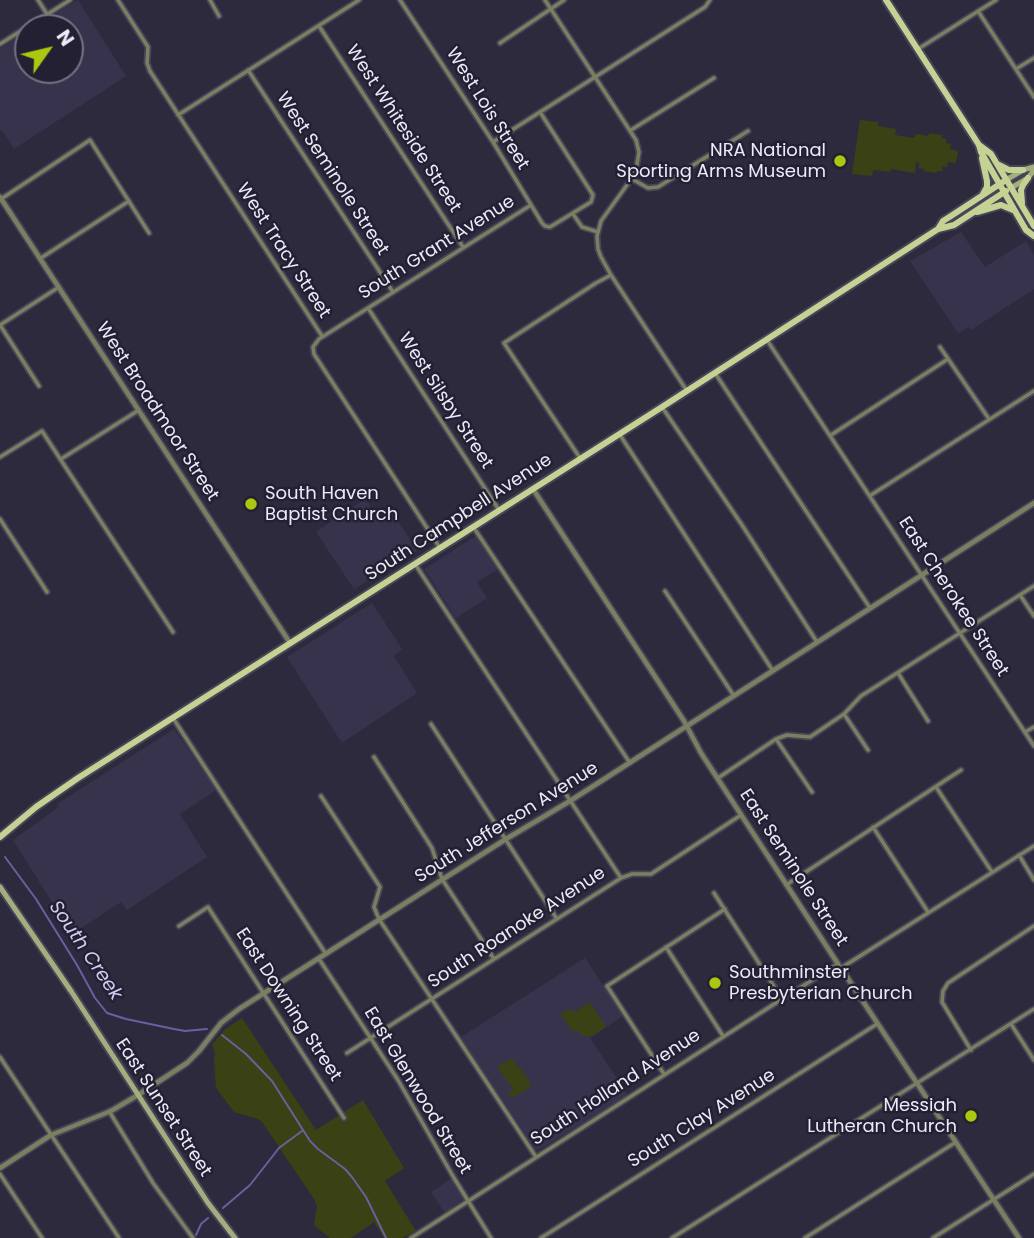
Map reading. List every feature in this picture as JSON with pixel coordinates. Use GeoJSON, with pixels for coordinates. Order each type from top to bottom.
{"type":"FeatureCollection","features":[{"type":"Feature","properties":{"kind":"main road"},"geometry":{"type":"LineString","coordinates":[[886,0],[980,148],[1026,230],[1034,236]]}},
{"type":"Feature","properties":{"kind":"main road"},"geometry":{"type":"LineString","coordinates":[[980,148],[986,150],[995,161],[1034,226]]}},
{"type":"Feature","properties":{"kind":"main road"},"geometry":{"type":"LineString","coordinates":[[979,198],[988,181],[980,148]]}},
{"type":"Feature","properties":{"kind":"main road"},"geometry":{"type":"LineString","coordinates":[[995,161],[1009,170],[1023,170]]}},
{"type":"Feature","properties":{"kind":"main road","name":"South Campbell Avenue"},"geometry":{"type":"LineString","coordinates":[[938,229],[943,221],[999,184],[1023,170],[1034,169]]}},
{"type":"Feature","properties":{"kind":"main road","name":"South Campbell Avenue"},"geometry":{"type":"LineString","coordinates":[[2,835],[78,778],[938,229],[954,225],[972,214],[1028,178],[1034,169]]}},
{"type":"Feature","properties":{"kind":"main road"},"geometry":{"type":"LineString","coordinates":[[1023,208],[1021,190],[1028,178]]}},
{"type":"Feature","properties":{"kind":"main road"},"geometry":{"type":"LineString","coordinates":[[972,214],[1001,205],[1016,213]]}},
{"type":"Feature","properties":{"kind":"main road"},"geometry":{"type":"LineString","coordinates":[[0,845],[2,835]]}},
{"type":"Feature","properties":{"kind":"main road","name":"East Sunset Street"},"geometry":{"type":"LineString","coordinates":[[0,887],[233,1237]]}},
{"type":"Feature","properties":{"kind":"street"},"geometry":{"type":"LineString","coordinates":[[38,0],[47,14],[70,0]]}},
{"type":"Feature","properties":{"kind":"street","name":"West Tracy Street"},"geometry":{"type":"LineString","coordinates":[[118,0],[148,47],[148,68],[322,337],[314,343],[314,354],[440,548]]}},
{"type":"Feature","properties":{"kind":"street"},"geometry":{"type":"LineString","coordinates":[[210,0],[219,16]]}},
{"type":"Feature","properties":{"kind":"street"},"geometry":{"type":"LineString","coordinates":[[178,115],[359,0]]}},
{"type":"Feature","properties":{"kind":"street","name":"West Lois Street"},"geometry":{"type":"LineString","coordinates":[[400,0],[493,142],[542,224],[553,226],[572,214]]}},
{"type":"Feature","properties":{"kind":"street"},"geometry":{"type":"LineString","coordinates":[[545,0],[636,140],[638,165],[632,178],[603,218],[598,232],[599,253],[687,391]]}},
{"type":"Feature","properties":{"kind":"street"},"geometry":{"type":"LineString","coordinates":[[500,43],[564,0]]}},
{"type":"Feature","properties":{"kind":"street"},"geometry":{"type":"LineString","coordinates":[[493,142],[706,6],[709,0]]}},
{"type":"Feature","properties":{"kind":"street"},"geometry":{"type":"LineString","coordinates":[[918,49],[996,0]]}},
{"type":"Feature","properties":{"kind":"street"},"geometry":{"type":"LineString","coordinates":[[978,12],[1034,97]]}},
{"type":"Feature","properties":{"kind":"street","name":"West Whiteside Street"},"geometry":{"type":"LineString","coordinates":[[319,26],[463,247]]}},
{"type":"Feature","properties":{"kind":"street"},"geometry":{"type":"LineString","coordinates":[[1016,69],[1034,58]]}},
{"type":"Feature","properties":{"kind":"street","name":"West Seminole Street"},"geometry":{"type":"LineString","coordinates":[[248,70],[393,292]]}},
{"type":"Feature","properties":{"kind":"street"},"geometry":{"type":"LineString","coordinates":[[631,130],[714,78]]}},
{"type":"Feature","properties":{"kind":"street"},"geometry":{"type":"LineString","coordinates":[[540,112],[592,192],[591,202],[572,214],[582,227],[598,232]]}},
{"type":"Feature","properties":{"kind":"street"},"geometry":{"type":"LineString","coordinates":[[632,178],[648,188],[659,187],[748,131]]}},
{"type":"Feature","properties":{"kind":"street"},"geometry":{"type":"LineString","coordinates":[[1,198],[90,140],[149,233]]}},
{"type":"Feature","properties":{"kind":"street","name":"West Broadmoor Street"},"geometry":{"type":"LineString","coordinates":[[1,198],[290,643]]}},
{"type":"Feature","properties":{"kind":"street"},"geometry":{"type":"LineString","coordinates":[[41,258],[129,201]]}},
{"type":"Feature","properties":{"kind":"street","name":"South Grant Avenue"},"geometry":{"type":"LineString","coordinates":[[322,337],[531,205]]}},
{"type":"Feature","properties":{"kind":"street"},"geometry":{"type":"LineString","coordinates":[[580,458],[504,343],[611,275]]}},
{"type":"Feature","properties":{"kind":"street"},"geometry":{"type":"LineString","coordinates":[[39,386],[0,325],[59,287]]}},
{"type":"Feature","properties":{"kind":"street","name":"West Silsby Street"},"geometry":{"type":"LineString","coordinates":[[368,308],[499,510]]}},
{"type":"Feature","properties":{"kind":"street","name":"East Cherokee Street"},"geometry":{"type":"LineString","coordinates":[[766,338],[1034,746]]}},
{"type":"Feature","properties":{"kind":"street"},"geometry":{"type":"LineString","coordinates":[[940,347],[989,419]]}},
{"type":"Feature","properties":{"kind":"street"},"geometry":{"type":"LineString","coordinates":[[831,435],[948,359]]}},
{"type":"Feature","properties":{"kind":"street"},"geometry":{"type":"LineString","coordinates":[[715,373],[870,608]]}},
{"type":"Feature","properties":{"kind":"street"},"geometry":{"type":"LineString","coordinates":[[870,496],[1034,391]]}},
{"type":"Feature","properties":{"kind":"street"},"geometry":{"type":"LineString","coordinates":[[662,407],[817,642]]}},
{"type":"Feature","properties":{"kind":"street"},"geometry":{"type":"LineString","coordinates":[[61,459],[139,410]]}},
{"type":"Feature","properties":{"kind":"street"},"geometry":{"type":"LineString","coordinates":[[1,456],[42,431],[173,632]]}},
{"type":"Feature","properties":{"kind":"street"},"geometry":{"type":"LineString","coordinates":[[619,434],[773,671]]}},
{"type":"Feature","properties":{"kind":"street","name":"East Seminole Street"},"geometry":{"type":"LineString","coordinates":[[533,488],[687,725],[701,753],[786,885],[1019,1238]]}},
{"type":"Feature","properties":{"kind":"street","name":"South Jefferson Avenue"},"geometry":{"type":"LineString","coordinates":[[0,1168],[51,1135],[110,1111],[138,1095],[187,1063],[227,1018],[263,993],[630,763],[1034,503]]}},
{"type":"Feature","properties":{"kind":"street"},"geometry":{"type":"LineString","coordinates":[[0,519],[47,592]]}},
{"type":"Feature","properties":{"kind":"street"},"geometry":{"type":"LineString","coordinates":[[473,527],[630,763]]}},
{"type":"Feature","properties":{"kind":"street"},"geometry":{"type":"LineString","coordinates":[[415,564],[621,878]]}},
{"type":"Feature","properties":{"kind":"street"},"geometry":{"type":"LineString","coordinates":[[718,778],[776,739],[787,735],[810,737],[844,714],[861,696],[1034,586]]}},
{"type":"Feature","properties":{"kind":"street"},"geometry":{"type":"LineString","coordinates":[[665,592],[734,696]]}},
{"type":"Feature","properties":{"kind":"street"},"geometry":{"type":"LineString","coordinates":[[1020,594],[1034,616]]}},
{"type":"Feature","properties":{"kind":"street"},"geometry":{"type":"LineString","coordinates":[[898,673],[928,721]]}},
{"type":"Feature","properties":{"kind":"street"},"geometry":{"type":"LineString","coordinates":[[844,714],[868,750]]}},
{"type":"Feature","properties":{"kind":"street"},"geometry":{"type":"LineString","coordinates":[[172,718],[326,954]]}},
{"type":"Feature","properties":{"kind":"street"},"geometry":{"type":"LineString","coordinates":[[431,724],[557,919]]}},
{"type":"Feature","properties":{"kind":"street"},"geometry":{"type":"LineString","coordinates":[[1025,733],[1034,727]]}},
{"type":"Feature","properties":{"kind":"street"},"geometry":{"type":"LineString","coordinates":[[776,739],[812,792]]}},
{"type":"Feature","properties":{"kind":"street"},"geometry":{"type":"LineString","coordinates":[[374,757],[432,848],[442,880],[494,960]]}},
{"type":"Feature","properties":{"kind":"street"},"geometry":{"type":"LineString","coordinates":[[786,885],[961,770]]}},
{"type":"Feature","properties":{"kind":"street"},"geometry":{"type":"LineString","coordinates":[[936,787],[992,872]]}},
{"type":"Feature","properties":{"kind":"street"},"geometry":{"type":"LineString","coordinates":[[321,796],[380,887],[374,907],[379,919],[536,1157]]}},
{"type":"Feature","properties":{"kind":"street","name":"South Roanoke Avenue"},"geometry":{"type":"LineString","coordinates":[[347,1053],[621,878],[632,874],[652,874],[741,815]]}},
{"type":"Feature","properties":{"kind":"street"},"geometry":{"type":"LineString","coordinates":[[873,827],[929,912]]}},
{"type":"Feature","properties":{"kind":"street","name":"South Holland Avenue"},"geometry":{"type":"LineString","coordinates":[[411,1238],[723,1036],[1034,846]]}},
{"type":"Feature","properties":{"kind":"street"},"geometry":{"type":"LineString","coordinates":[[1019,855],[1034,880]]}},
{"type":"Feature","properties":{"kind":"street"},"geometry":{"type":"LineString","coordinates":[[714,893],[782,999]]}},
{"type":"Feature","properties":{"kind":"street","name":"East Downing Street"},"geometry":{"type":"LineString","coordinates":[[179,926],[208,906],[344,1118]]}},
{"type":"Feature","properties":{"kind":"street"},"geometry":{"type":"LineString","coordinates":[[664,1074],[607,986],[725,909]]}},
{"type":"Feature","properties":{"kind":"street"},"geometry":{"type":"LineString","coordinates":[[971,1050],[942,1002],[943,991],[948,983],[1034,926]]}},
{"type":"Feature","properties":{"kind":"street"},"geometry":{"type":"LineString","coordinates":[[666,947],[723,1036]]}},
{"type":"Feature","properties":{"kind":"street","name":"East Glenwood Street"},"geometry":{"type":"LineString","coordinates":[[318,959],[398,1080],[491,1238]]}},
{"type":"Feature","properties":{"kind":"street"},"geometry":{"type":"LineString","coordinates":[[672,1238],[681,1236],[1034,1009]]}},
{"type":"Feature","properties":{"kind":"street","name":"South Clay Avenue"},"geometry":{"type":"LineString","coordinates":[[541,1238],[877,1024]]}},
{"type":"Feature","properties":{"kind":"street"},"geometry":{"type":"LineString","coordinates":[[1010,1024],[1034,1060]]}},
{"type":"Feature","properties":{"kind":"street"},"geometry":{"type":"LineString","coordinates":[[0,1057],[119,1238]]}},
{"type":"Feature","properties":{"kind":"street"},"geometry":{"type":"LineString","coordinates":[[110,1111],[153,1183],[193,1238]]}},
{"type":"Feature","properties":{"kind":"street"},"geometry":{"type":"LineString","coordinates":[[805,1238],[956,1142]]}},
{"type":"Feature","properties":{"kind":"street"},"geometry":{"type":"LineString","coordinates":[[0,1174],[42,1238]]}},
{"type":"Feature","properties":{"kind":"street"},"geometry":{"type":"LineString","coordinates":[[933,1238],[1034,1174]]}},
{"type":"Feature","properties":{"kind":"shaded area"},"geometry":{"type":"Polygon","coordinates":[[[78,0],[126,76],[14,149],[2,130],[0,131],[0,49],[14,40],[14,84],[84,84],[84,14],[56,14],[78,0]]]}},
{"type":"Feature","properties":{"kind":"shaded area"},"geometry":{"type":"Polygon","coordinates":[[[961,232],[985,267],[1026,241],[1034,254],[1034,289],[971,330],[969,327],[958,333],[910,261],[961,232]]]}},
{"type":"Feature","properties":{"kind":"shaded area"},"geometry":{"type":"Polygon","coordinates":[[[365,499],[380,520],[393,513],[417,551],[354,589],[316,532],[365,499]]]}},
{"type":"Feature","properties":{"kind":"shaded area"},"geometry":{"type":"Polygon","coordinates":[[[476,536],[498,569],[477,582],[487,598],[456,618],[424,569],[476,536]]]}},
{"type":"Feature","properties":{"kind":"shaded area"},"geometry":{"type":"Polygon","coordinates":[[[372,603],[402,649],[394,656],[417,693],[342,743],[287,657],[372,603]]]}},
{"type":"Feature","properties":{"kind":"shaded area"},"geometry":{"type":"Polygon","coordinates":[[[174,729],[216,790],[180,814],[207,857],[127,910],[121,902],[72,934],[13,840],[59,807],[57,804],[174,729]]]}},
{"type":"Feature","properties":{"kind":"shaded area"},"geometry":{"type":"Polygon","coordinates":[[[585,958],[623,1016],[590,1038],[628,1095],[537,1151],[461,1037],[585,958]]]}},
{"type":"Feature","properties":{"kind":"shaded area"},"geometry":{"type":"Polygon","coordinates":[[[451,1179],[463,1199],[445,1213],[431,1192],[451,1179]]]}},
{"type":"Feature","properties":{"kind":"green space"},"geometry":{"type":"Polygon","coordinates":[[[860,120],[878,122],[878,126],[896,129],[895,135],[914,138],[916,134],[942,135],[946,143],[951,144],[950,149],[958,151],[956,163],[948,162],[947,167],[942,167],[942,171],[936,173],[924,171],[916,162],[915,173],[891,169],[890,172],[873,170],[872,176],[852,174],[860,120]]]}},
{"type":"Feature","properties":{"kind":"green space"},"geometry":{"type":"Polygon","coordinates":[[[590,1002],[606,1027],[590,1037],[581,1035],[577,1030],[573,1032],[560,1014],[567,1010],[576,1011],[590,1002]]]}},
{"type":"Feature","properties":{"kind":"green space"},"geometry":{"type":"Polygon","coordinates":[[[242,1018],[316,1130],[363,1100],[404,1168],[385,1181],[416,1231],[402,1238],[384,1238],[374,1222],[351,1238],[330,1238],[314,1225],[317,1206],[314,1199],[262,1122],[234,1112],[216,1088],[215,1053],[212,1045],[224,1030],[242,1018]]]}},
{"type":"Feature","properties":{"kind":"green space"},"geometry":{"type":"Polygon","coordinates":[[[512,1058],[532,1086],[512,1098],[508,1093],[513,1089],[497,1067],[512,1058]]]}},
{"type":"Feature","properties":{"kind":"waterway","name":"South Creek"},"geometry":{"type":"LineString","coordinates":[[5,857],[36,899],[95,998],[107,1013],[185,1031],[207,1029]]}},
{"type":"Feature","properties":{"kind":"waterway","name":"South Creek"},"geometry":{"type":"LineString","coordinates":[[222,1035],[246,1054],[272,1081],[310,1141],[352,1177],[366,1197],[386,1238]]}},
{"type":"Feature","properties":{"kind":"waterway"},"geometry":{"type":"LineString","coordinates":[[223,1208],[250,1185],[279,1148],[302,1131]]}},
{"type":"Feature","properties":{"kind":"waterway"},"geometry":{"type":"LineString","coordinates":[[196,1235],[201,1224],[208,1218]]}},
{"type":"Feature","properties":{"kind":"place","name":"NRA National Sporting Arms Museum"},"geometry":{"type":"Point","coordinates":[840,161]}},
{"type":"Feature","properties":{"kind":"place","name":"South Haven Baptist Church"},"geometry":{"type":"Point","coordinates":[251,504]}},
{"type":"Feature","properties":{"kind":"place","name":"Southminster Presbyterian Church"},"geometry":{"type":"Point","coordinates":[715,983]}},
{"type":"Feature","properties":{"kind":"place","name":"Messiah Lutheran Church"},"geometry":{"type":"Point","coordinates":[971,1116]}}]}
